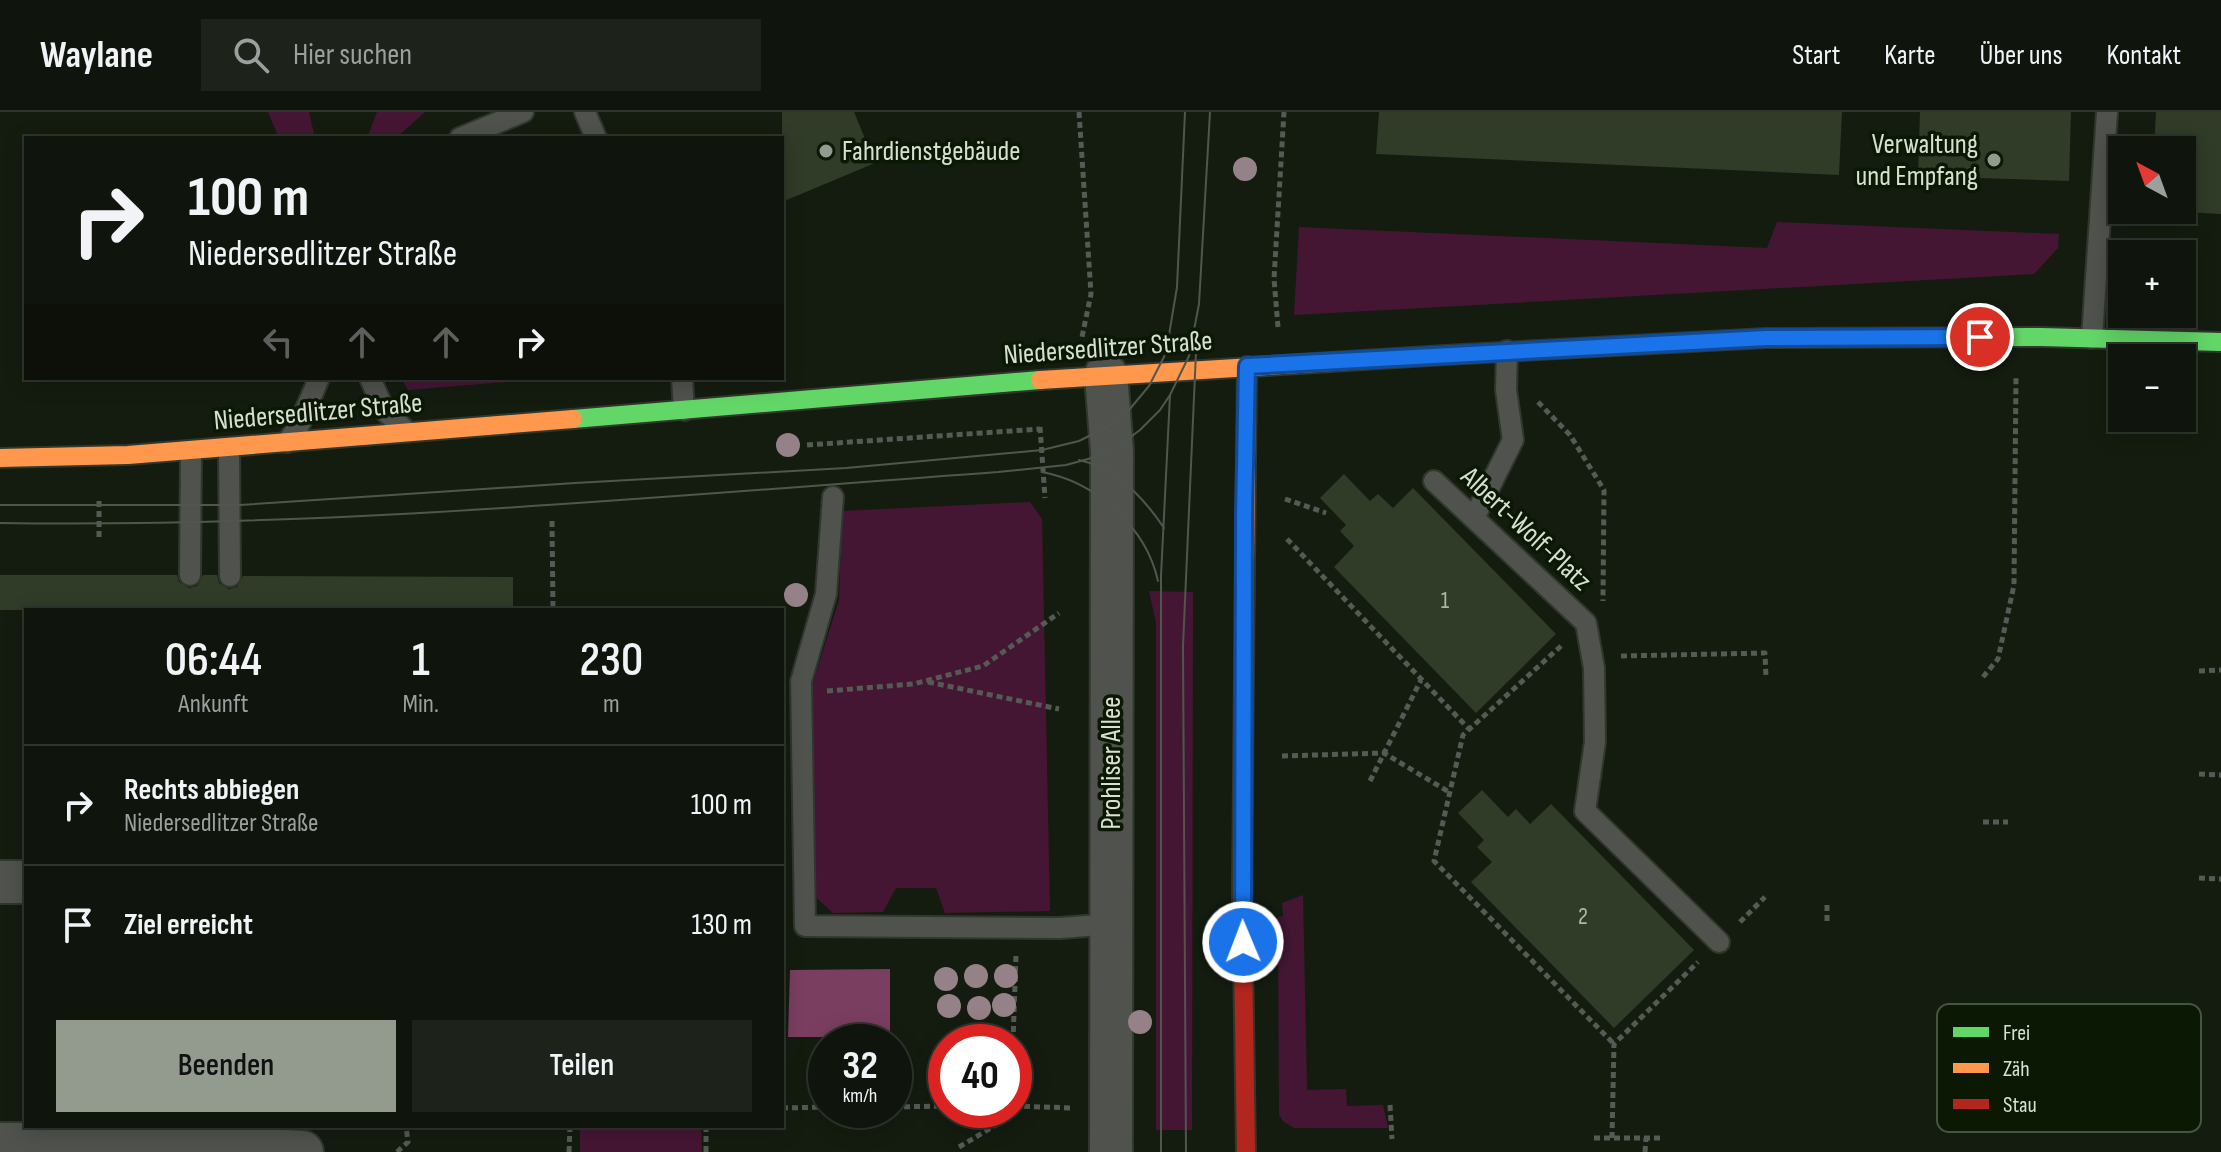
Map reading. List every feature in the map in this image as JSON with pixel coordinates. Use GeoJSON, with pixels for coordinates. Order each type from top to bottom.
{"type":"FeatureCollection","features":[{"type":"Feature","properties":{"kind":"street","name":"Niedersedlitzer Straße"},"geometry":{"type":"LineString","coordinates":[[0,458],[191,451],[1106,375],[1507,351],[1766,338],[2092,338],[2221,342]]}},
{"type":"Feature","properties":{"kind":"street"},"geometry":{"type":"LineString","coordinates":[[1246,1152],[1242,890],[1247,366]]}},
{"type":"Feature","properties":{"kind":"street","name":"Prohliser Allee"},"geometry":{"type":"LineString","coordinates":[[1106,375],[1112,451],[1111,1152]]}},
{"type":"Feature","properties":{"kind":"street"},"geometry":{"type":"LineString","coordinates":[[0,882],[24,882]]}},
{"type":"Feature","properties":{"kind":"street"},"geometry":{"type":"LineString","coordinates":[[0,1144],[145,1143],[302,1152]]}},
{"type":"Feature","properties":{"kind":"lane"},"geometry":{"type":"LineString","coordinates":[[465,136],[523,112]]}},
{"type":"Feature","properties":{"kind":"lane"},"geometry":{"type":"LineString","coordinates":[[585,112],[595,136]]}},
{"type":"Feature","properties":{"kind":"lane"},"geometry":{"type":"LineString","coordinates":[[2092,338],[2107,112]]}},
{"type":"Feature","properties":{"kind":"lane"},"geometry":{"type":"LineString","coordinates":[[1474,518],[1513,440],[1506,390],[1507,351]]}},
{"type":"Feature","properties":{"kind":"lane"},"geometry":{"type":"LineString","coordinates":[[285,443],[298,428],[318,380]]}},
{"type":"Feature","properties":{"kind":"lane"},"geometry":{"type":"LineString","coordinates":[[371,380],[390,417],[403,429],[416,432]]}},
{"type":"Feature","properties":{"kind":"lane"},"geometry":{"type":"LineString","coordinates":[[682,380],[684,410]]}},
{"type":"Feature","properties":{"kind":"lane"},"geometry":{"type":"LineString","coordinates":[[229,448],[230,576]]}},
{"type":"Feature","properties":{"kind":"lane"},"geometry":{"type":"LineString","coordinates":[[190,575],[191,451]]}},
{"type":"Feature","properties":{"kind":"lane","name":"Albert-Wolf-Platz"},"geometry":{"type":"LineString","coordinates":[[1434,481],[1586,623],[1592,657],[1595,742],[1585,811],[1719,942]]}},
{"type":"Feature","properties":{"kind":"lane"},"geometry":{"type":"LineString","coordinates":[[833,497],[826,594],[801,681],[805,926],[1060,928],[1112,924]]}},
{"type":"Feature","properties":{"kind":"path"},"geometry":{"type":"LineString","coordinates":[[1079,112],[1091,294],[1081,335]]}},
{"type":"Feature","properties":{"kind":"path"},"geometry":{"type":"LineString","coordinates":[[1278,331],[1274,279],[1284,112]]}},
{"type":"Feature","properties":{"kind":"path"},"geometry":{"type":"LineString","coordinates":[[1983,677],[1998,659],[2014,585],[2016,368]]}},
{"type":"Feature","properties":{"kind":"path"},"geometry":{"type":"LineString","coordinates":[[1530,394],[1570,435],[1604,490],[1604,599],[1586,623],[1463,735],[1434,861],[1614,1044]]}},
{"type":"Feature","properties":{"kind":"path"},"geometry":{"type":"LineString","coordinates":[[807,445],[1040,429]]}},
{"type":"Feature","properties":{"kind":"path"},"geometry":{"type":"LineString","coordinates":[[1280,497],[1326,513]]}},
{"type":"Feature","properties":{"kind":"path"},"geometry":{"type":"LineString","coordinates":[[552,521],[553,608]]}},
{"type":"Feature","properties":{"kind":"path"},"geometry":{"type":"LineString","coordinates":[[1281,532],[1469,729]]}},
{"type":"Feature","properties":{"kind":"path"},"geometry":{"type":"LineString","coordinates":[[801,693],[923,681],[983,666],[1059,613]]}},
{"type":"Feature","properties":{"kind":"path"},"geometry":{"type":"LineString","coordinates":[[1592,657],[1765,653],[1766,678]]}},
{"type":"Feature","properties":{"kind":"path"},"geometry":{"type":"LineString","coordinates":[[2199,671],[2221,670]]}},
{"type":"Feature","properties":{"kind":"path"},"geometry":{"type":"LineString","coordinates":[[1370,781],[1421,680]]}},
{"type":"Feature","properties":{"kind":"path"},"geometry":{"type":"LineString","coordinates":[[923,681],[1059,709]]}},
{"type":"Feature","properties":{"kind":"path"},"geometry":{"type":"LineString","coordinates":[[1277,756],[1384,753],[1449,792]]}},
{"type":"Feature","properties":{"kind":"path"},"geometry":{"type":"LineString","coordinates":[[2199,774],[2221,775]]}},
{"type":"Feature","properties":{"kind":"path"},"geometry":{"type":"LineString","coordinates":[[1983,822],[2008,822]]}},
{"type":"Feature","properties":{"kind":"path"},"geometry":{"type":"LineString","coordinates":[[2199,878],[2221,879]]}},
{"type":"Feature","properties":{"kind":"path"},"geometry":{"type":"LineString","coordinates":[[1612,1138],[1614,1044],[1765,897]]}},
{"type":"Feature","properties":{"kind":"path"},"geometry":{"type":"LineString","coordinates":[[1827,904],[1827,921]]}},
{"type":"Feature","properties":{"kind":"path"},"geometry":{"type":"LineString","coordinates":[[1014,1024],[1017,927]]}},
{"type":"Feature","properties":{"kind":"path"},"geometry":{"type":"LineString","coordinates":[[1390,1105],[1392,1139]]}},
{"type":"Feature","properties":{"kind":"path"},"geometry":{"type":"LineString","coordinates":[[784,1108],[808,1107]]}},
{"type":"Feature","properties":{"kind":"path"},"geometry":{"type":"LineString","coordinates":[[1032,1107],[1084,1108]]}},
{"type":"Feature","properties":{"kind":"path"},"geometry":{"type":"LineString","coordinates":[[397,1152],[408,1142],[406,1128]]}},
{"type":"Feature","properties":{"kind":"path"},"geometry":{"type":"LineString","coordinates":[[569,1152],[570,1128]]}},
{"type":"Feature","properties":{"kind":"path"},"geometry":{"type":"LineString","coordinates":[[706,1128],[706,1152]]}},
{"type":"Feature","properties":{"kind":"path"},"geometry":{"type":"LineString","coordinates":[[959,1147],[991,1128]]}},
{"type":"Feature","properties":{"kind":"path"},"geometry":{"type":"LineString","coordinates":[[1594,1138],[1662,1138]]}},
{"type":"Feature","properties":{"kind":"path"},"geometry":{"type":"LineString","coordinates":[[1645,1152],[1646,1138]]}},
{"type":"Feature","properties":{"kind":"shaded area"},"geometry":{"type":"Polygon","coordinates":[[[268,112],[309,112],[315,136],[278,136],[268,112]]]}},
{"type":"Feature","properties":{"kind":"shaded area"},"geometry":{"type":"Polygon","coordinates":[[[377,112],[425,112],[398,136],[368,136],[377,112]]]}},
{"type":"Feature","properties":{"kind":"shaded area"},"geometry":{"type":"Polygon","coordinates":[[[1777,222],[2059,234],[2058,248],[2034,274],[1294,315],[1299,227],[1767,248],[1777,222]]]}},
{"type":"Feature","properties":{"kind":"shaded area"},"geometry":{"type":"Polygon","coordinates":[[[402,380],[531,380],[408,390],[402,380]]]}},
{"type":"Feature","properties":{"kind":"shaded area"},"geometry":{"type":"Polygon","coordinates":[[[1030,502],[1042,519],[1050,911],[945,913],[936,888],[896,888],[883,912],[833,913],[809,891],[812,686],[839,600],[842,511],[1030,502]]]}},
{"type":"Feature","properties":{"kind":"shaded area"},"geometry":{"type":"Polygon","coordinates":[[[1149,591],[1193,592],[1192,1130],[1156,1130],[1156,623],[1149,591]]]}},
{"type":"Feature","properties":{"kind":"shaded area"},"geometry":{"type":"Polygon","coordinates":[[[1303,895],[1307,1090],[1346,1089],[1347,1106],[1383,1105],[1388,1128],[1294,1128],[1279,1115],[1278,917],[1283,916],[1282,903],[1303,895]]]}},
{"type":"Feature","properties":{"kind":"shaded area"},"geometry":{"type":"Polygon","coordinates":[[[890,969],[890,1024],[808,1024],[808,1037],[788,1037],[790,970],[890,969]]]}},
{"type":"Feature","properties":{"kind":"shaded area"},"geometry":{"type":"Polygon","coordinates":[[[580,1128],[701,1128],[702,1152],[580,1152],[580,1128]]]}},
{"type":"Feature","properties":{"kind":"building","name":"Fahrdienstgebäude"},"geometry":{"type":"Polygon","coordinates":[[[782,112],[854,112],[875,163],[784,201],[782,112]]]}},
{"type":"Feature","properties":{"kind":"building"},"geometry":{"type":"Polygon","coordinates":[[[1379,112],[1842,112],[1839,175],[1376,154],[1379,112]]]}},
{"type":"Feature","properties":{"kind":"building","name":"Verwaltung und Empfang"},"geometry":{"type":"Polygon","coordinates":[[[1920,112],[2071,112],[2069,181],[1918,176],[1920,112]]]}},
{"type":"Feature","properties":{"kind":"building"},"geometry":{"type":"Polygon","coordinates":[[[2156,112],[2221,112],[2221,214],[2196,213],[2196,136],[2155,136],[2156,112]]]}},
{"type":"Feature","properties":{"kind":"building"},"geometry":{"type":"Polygon","coordinates":[[[1344,474],[1370,501],[1378,494],[1393,508],[1413,488],[1556,634],[1476,713],[1334,567],[1354,546],[1340,531],[1346,525],[1320,498],[1344,474]]]}},
{"type":"Feature","properties":{"kind":"building"},"geometry":{"type":"Polygon","coordinates":[[[0,575],[177,575],[179,582],[189,588],[197,586],[203,575],[217,575],[219,583],[229,589],[237,587],[243,576],[513,577],[513,608],[0,610],[0,575]]]}},
{"type":"Feature","properties":{"kind":"building"},"geometry":{"type":"Polygon","coordinates":[[[1482,790],[1508,817],[1516,809],[1530,824],[1551,804],[1694,950],[1614,1028],[1471,882],[1492,862],[1477,847],[1484,840],[1458,813],[1482,790]]]}},
{"type":"Feature","properties":{"kind":"tram line"},"geometry":{"type":"LineString","coordinates":[[0,505],[240,505],[846,468],[1042,450],[1079,441],[1111,425],[1129,410],[1149,386],[1166,353],[1177,287],[1185,112]]}},
{"type":"Feature","properties":{"kind":"tram line"},"geometry":{"type":"LineString","coordinates":[[0,523],[250,521],[499,508],[998,472],[1066,465],[1099,456],[1112,451],[1140,430],[1160,410],[1189,356],[1199,304],[1210,112]]}},
{"type":"Feature","properties":{"kind":"tram line"},"geometry":{"type":"LineString","coordinates":[[1186,1152],[1183,646],[1196,352]]}},
{"type":"Feature","properties":{"kind":"tram line"},"geometry":{"type":"LineString","coordinates":[[1161,1152],[1161,576],[1170,395]]}},
{"type":"Feature","properties":{"kind":"tram line"},"geometry":{"type":"LineString","coordinates":[[1079,460],[1105,470],[1128,486],[1164,528]]}},
{"type":"Feature","properties":{"kind":"tram line"},"geometry":{"type":"LineString","coordinates":[[1042,472],[1081,486],[1116,510],[1142,543],[1158,581]]}},
{"type":"Feature","properties":{"kind":"traffic: fast"},"geometry":{"type":"LineString","coordinates":[[1445,355],[1766,338],[2041,337],[2221,342]]}},
{"type":"Feature","properties":{"kind":"traffic: fast"},"geometry":{"type":"LineString","coordinates":[[573,419],[1040,380]]}},
{"type":"Feature","properties":{"kind":"traffic: slow"},"geometry":{"type":"LineString","coordinates":[[1040,380],[1445,355]]}},
{"type":"Feature","properties":{"kind":"traffic: slow"},"geometry":{"type":"LineString","coordinates":[[1245,563],[1247,366]]}},
{"type":"Feature","properties":{"kind":"traffic: slow"},"geometry":{"type":"LineString","coordinates":[[0,458],[128,455],[573,419]]}},
{"type":"Feature","properties":{"kind":"traffic: jam"},"geometry":{"type":"LineString","coordinates":[[1245,563],[1242,890],[1246,1152]]}},
{"type":"Feature","properties":{"kind":"place","name":"Fahrdienstgebäude"},"geometry":{"type":"Point","coordinates":[826,151]}},
{"type":"Feature","properties":{"kind":"place","name":"Verwaltung und Empfang"},"geometry":{"type":"Point","coordinates":[1994,160]}},
{"type":"Feature","properties":{"kind":"route"},"geometry":{"type":"LineString","coordinates":[[1243,942],[1247,366],[1766,338],[1980,337]]}}]}
